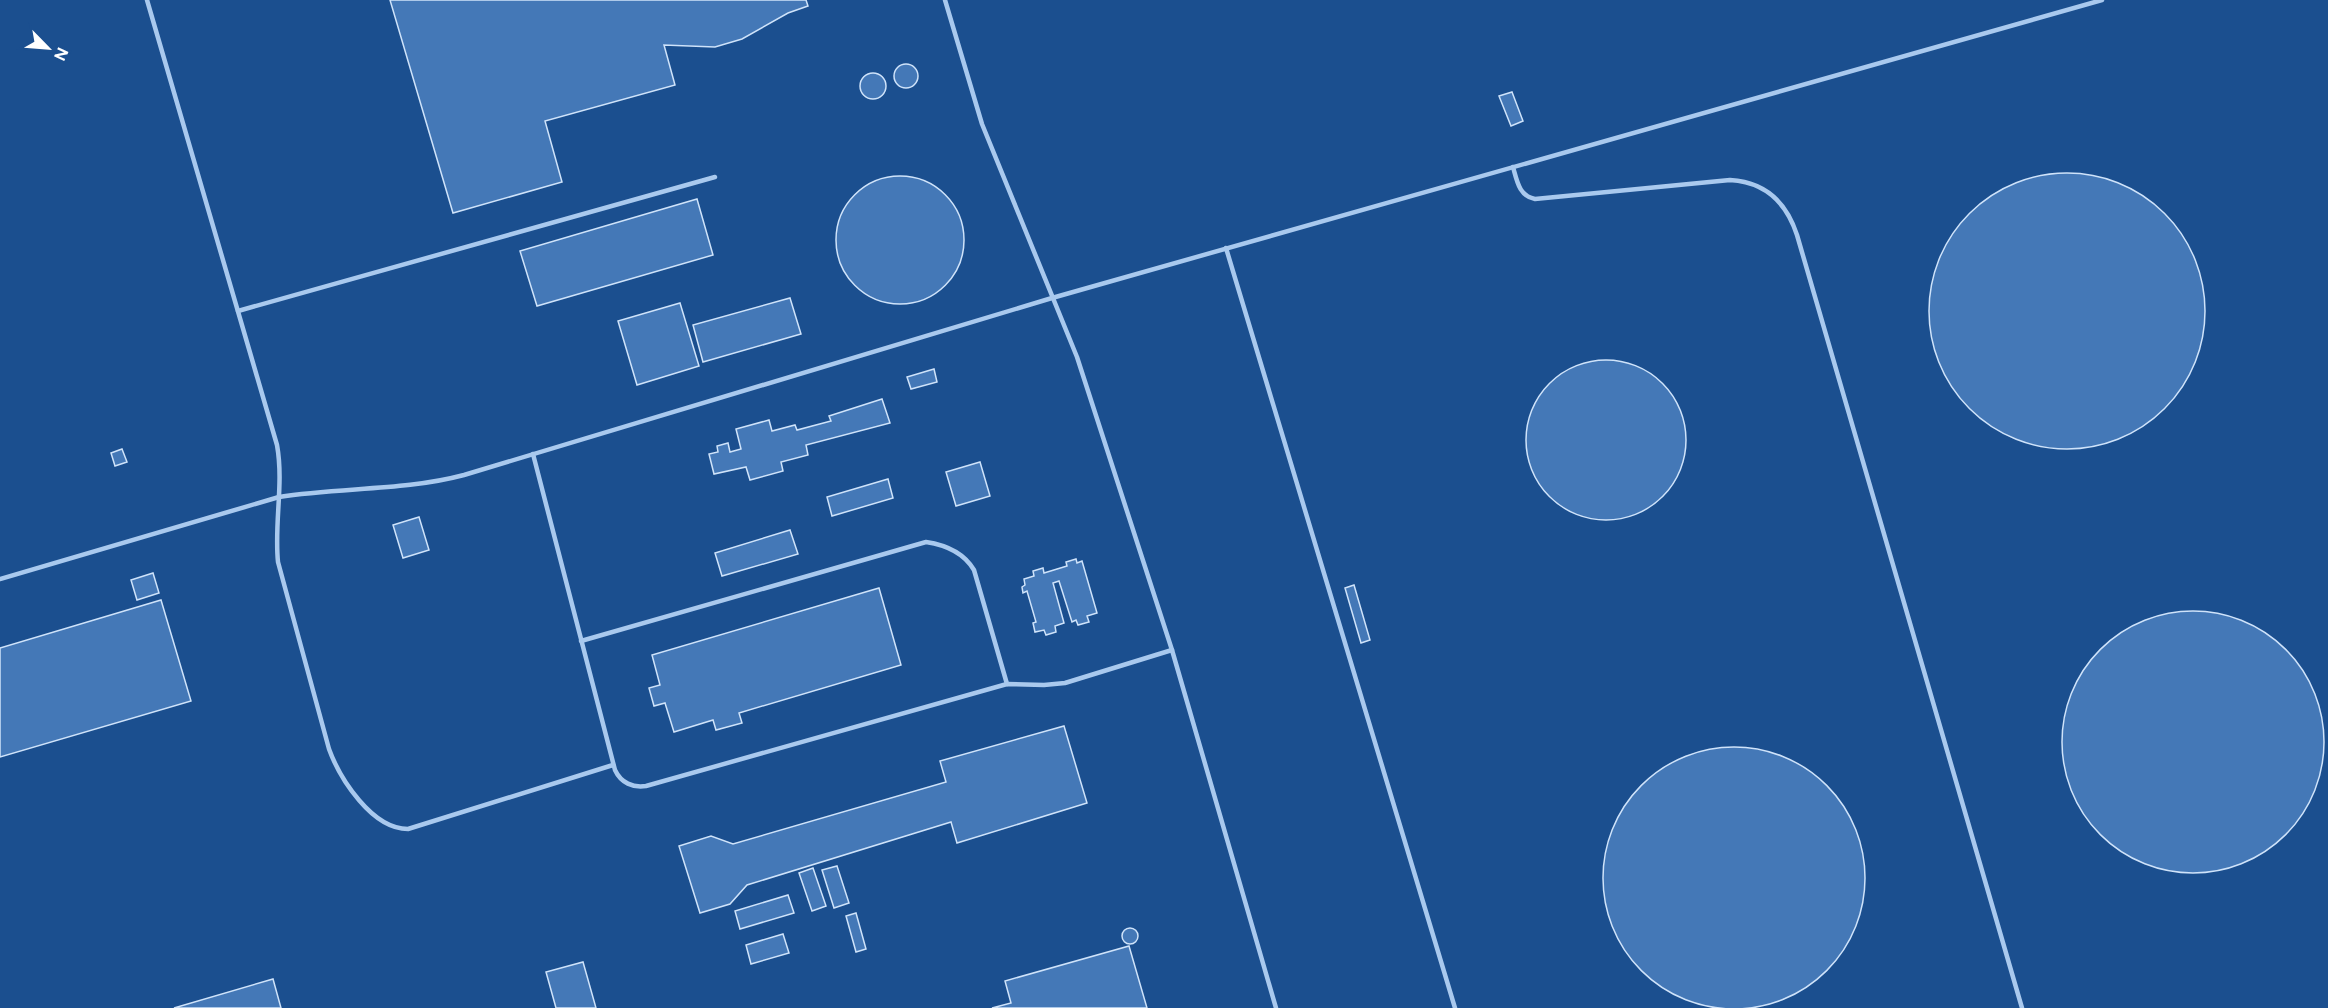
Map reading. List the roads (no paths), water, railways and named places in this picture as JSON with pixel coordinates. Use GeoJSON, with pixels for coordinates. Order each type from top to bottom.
{"type":"FeatureCollection","features":[{"type":"Feature","properties":{"kind":"lane"},"geometry":{"type":"LineString","coordinates":[[147,0],[277,445],[280,476],[276,533],[278,562],[329,749],[339,772],[375,816],[389,826],[408,829],[613,765]]}},
{"type":"Feature","properties":{"kind":"lane"},"geometry":{"type":"LineString","coordinates":[[945,0],[981,124],[1077,357],[1172,650],[1276,1008]]}},
{"type":"Feature","properties":{"kind":"lane"},"geometry":{"type":"LineString","coordinates":[[0,579],[279,497],[445,480],[1052,298],[2102,0]]}},
{"type":"Feature","properties":{"kind":"lane"},"geometry":{"type":"LineString","coordinates":[[1513,167],[1522,193],[1535,199],[1730,180],[1743,181],[1766,189],[1784,206],[1797,234],[2022,1008]]}},
{"type":"Feature","properties":{"kind":"lane"},"geometry":{"type":"LineString","coordinates":[[237,312],[716,177]]}},
{"type":"Feature","properties":{"kind":"lane"},"geometry":{"type":"LineString","coordinates":[[1226,248],[1455,1008]]}},
{"type":"Feature","properties":{"kind":"lane"},"geometry":{"type":"LineString","coordinates":[[533,454],[613,765],[618,777],[632,786],[646,786],[1007,684],[1065,683],[1172,650]]}},
{"type":"Feature","properties":{"kind":"lane"},"geometry":{"type":"LineString","coordinates":[[581,641],[926,542],[950,549],[965,559],[974,570],[1007,684]]}}]}
